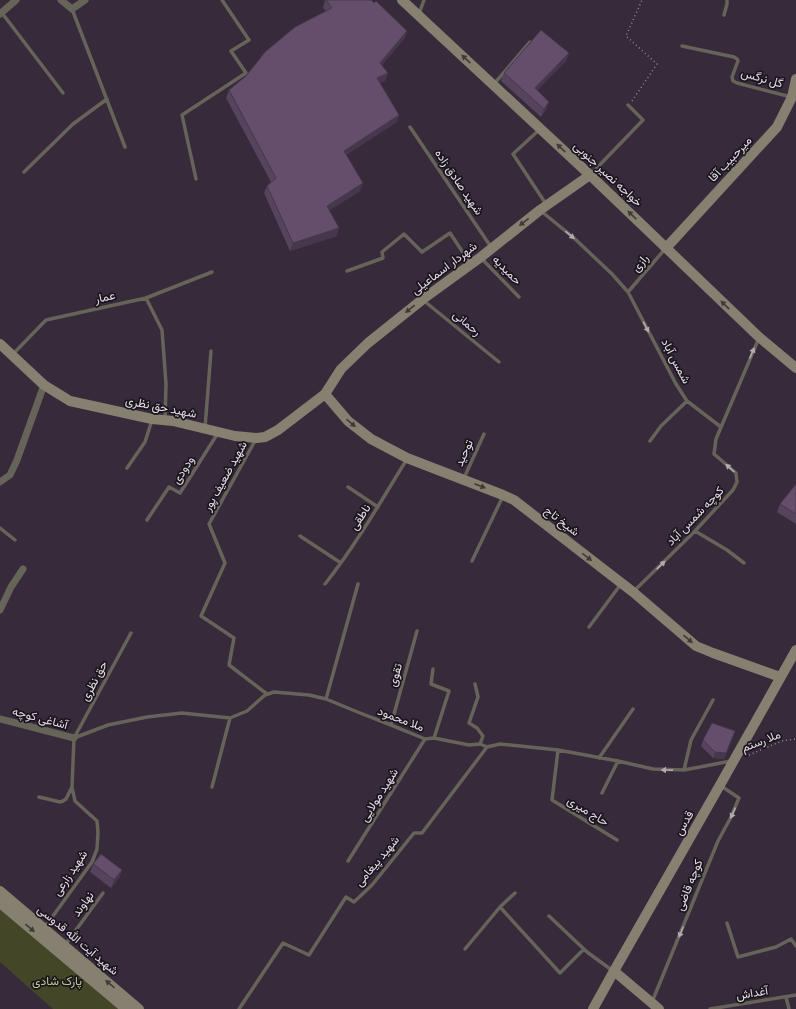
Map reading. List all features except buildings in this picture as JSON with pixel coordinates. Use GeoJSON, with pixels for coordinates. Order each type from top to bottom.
{"type":"FeatureCollection","features":[{"type":"Feature","properties":{"kind":"street"},"geometry":{"type":"LineString","coordinates":[[1,14],[16,0]]}},
{"type":"Feature","properties":{"kind":"street"},"geometry":{"type":"LineString","coordinates":[[61,0],[72,9],[85,0]]}},
{"type":"Feature","properties":{"kind":"street","name":"خواجه نصیر جنوبی"},"geometry":{"type":"LineString","coordinates":[[402,0],[590,174],[759,337],[796,368]]}},
{"type":"Feature","properties":{"kind":"street","name":"میرحبیب آقا"},"geometry":{"type":"LineString","coordinates":[[666,248],[777,127],[794,98],[796,79]]}},
{"type":"Feature","properties":{"kind":"street","name":"شهردار اسماعیلی"},"geometry":{"type":"LineString","coordinates":[[325,394],[341,369],[368,343],[422,299],[481,257],[543,208],[590,174]]}},
{"type":"Feature","properties":{"kind":"street","name":"شهید حق نظری"},"geometry":{"type":"LineString","coordinates":[[0,344],[44,385],[70,401],[235,436],[257,438],[265,437],[278,430],[325,394]]}},
{"type":"Feature","properties":{"kind":"street"},"geometry":{"type":"LineString","coordinates":[[0,482],[10,474],[17,460],[44,385]]}},
{"type":"Feature","properties":{"kind":"street","name":"شیخ تاج"},"geometry":{"type":"LineString","coordinates":[[325,394],[348,421],[371,439],[407,458],[514,500],[622,583],[696,646],[780,677]]}},
{"type":"Feature","properties":{"kind":"street"},"geometry":{"type":"LineString","coordinates":[[0,610],[11,587],[23,569]]}},
{"type":"Feature","properties":{"kind":"street","name":"قدس"},"geometry":{"type":"LineString","coordinates":[[593,1009],[796,650]]}},
{"type":"Feature","properties":{"kind":"street","name":"آشاغی کوچه"},"geometry":{"type":"LineString","coordinates":[[0,719],[74,738]]}},
{"type":"Feature","properties":{"kind":"street","name":"شهید آیت الله قدوسی"},"geometry":{"type":"LineString","coordinates":[[0,891],[139,1009]]}},
{"type":"Feature","properties":{"kind":"street","name":"شهید آیت الله قدوسی"},"geometry":{"type":"LineString","coordinates":[[0,903],[126,1009]]}},
{"type":"Feature","properties":{"kind":"street"},"geometry":{"type":"LineString","coordinates":[[614,971],[655,1006]]}},
{"type":"Feature","properties":{"kind":"lane"},"geometry":{"type":"LineString","coordinates":[[196,178],[182,115],[246,72],[231,51],[249,40],[222,0]]}},
{"type":"Feature","properties":{"kind":"lane"},"geometry":{"type":"LineString","coordinates":[[419,15],[424,0]]}},
{"type":"Feature","properties":{"kind":"lane"},"geometry":{"type":"LineString","coordinates":[[724,15],[727,4],[726,0]]}},
{"type":"Feature","properties":{"kind":"lane"},"geometry":{"type":"LineString","coordinates":[[72,9],[125,147]]}},
{"type":"Feature","properties":{"kind":"lane"},"geometry":{"type":"LineString","coordinates":[[1,14],[63,93]]}},
{"type":"Feature","properties":{"kind":"lane"},"geometry":{"type":"LineString","coordinates":[[494,85],[530,42]]}},
{"type":"Feature","properties":{"kind":"lane","name":"گل نرگس"},"geometry":{"type":"LineString","coordinates":[[682,46],[734,57],[738,61],[732,77],[737,83],[794,98]]}},
{"type":"Feature","properties":{"kind":"lane"},"geometry":{"type":"LineString","coordinates":[[24,172],[73,124],[106,99]]}},
{"type":"Feature","properties":{"kind":"lane"},"geometry":{"type":"LineString","coordinates":[[590,174],[643,120],[628,105]]}},
{"type":"Feature","properties":{"kind":"lane","name":"شهید صادق زاده"},"geometry":{"type":"LineString","coordinates":[[410,127],[492,248]]}},
{"type":"Feature","properties":{"kind":"lane","name":"شمس آباد"},"geometry":{"type":"LineString","coordinates":[[540,129],[513,154],[543,208],[596,258],[628,292],[676,384],[687,401],[721,427]]}},
{"type":"Feature","properties":{"kind":"lane"},"geometry":{"type":"LineString","coordinates":[[347,270],[383,258],[382,252],[404,234],[422,252],[450,233],[470,264]]}},
{"type":"Feature","properties":{"kind":"lane","name":"رازی"},"geometry":{"type":"LineString","coordinates":[[628,292],[666,248]]}},
{"type":"Feature","properties":{"kind":"lane","name":"حمیدیه"},"geometry":{"type":"LineString","coordinates":[[481,257],[519,297]]}},
{"type":"Feature","properties":{"kind":"lane","name":"عمار"},"geometry":{"type":"LineString","coordinates":[[12,355],[46,320],[146,298],[212,272]]}},
{"type":"Feature","properties":{"kind":"lane"},"geometry":{"type":"LineString","coordinates":[[146,298],[162,330],[166,384],[165,420]]}},
{"type":"Feature","properties":{"kind":"lane","name":"رحمانی"},"geometry":{"type":"LineString","coordinates":[[422,299],[499,362]]}},
{"type":"Feature","properties":{"kind":"lane","name":"کوچه شمس آباد"},"geometry":{"type":"LineString","coordinates":[[633,592],[695,532],[733,490],[737,482],[736,474],[714,454],[716,439],[759,337]]}},
{"type":"Feature","properties":{"kind":"lane"},"geometry":{"type":"LineString","coordinates":[[205,429],[211,351]]}},
{"type":"Feature","properties":{"kind":"lane"},"geometry":{"type":"LineString","coordinates":[[650,441],[661,426],[687,401]]}},
{"type":"Feature","properties":{"kind":"lane"},"geometry":{"type":"LineString","coordinates":[[127,468],[145,442],[152,419]]}},
{"type":"Feature","properties":{"kind":"lane","name":"ودودی"},"geometry":{"type":"LineString","coordinates":[[147,520],[169,487],[180,493],[218,432]]}},
{"type":"Feature","properties":{"kind":"lane","name":"توحید"},"geometry":{"type":"LineString","coordinates":[[463,479],[484,434]]}},
{"type":"Feature","properties":{"kind":"lane","name":"شهید ضعیف پور"},"geometry":{"type":"LineString","coordinates":[[257,438],[210,524],[225,563],[201,616],[234,638],[229,665],[267,694]]}},
{"type":"Feature","properties":{"kind":"lane","name":"ناطقی"},"geometry":{"type":"LineString","coordinates":[[325,584],[341,563],[378,507],[407,458]]}},
{"type":"Feature","properties":{"kind":"lane"},"geometry":{"type":"LineString","coordinates":[[348,487],[378,507]]}},
{"type":"Feature","properties":{"kind":"lane"},"geometry":{"type":"LineString","coordinates":[[472,561],[503,495]]}},
{"type":"Feature","properties":{"kind":"lane"},"geometry":{"type":"LineString","coordinates":[[0,528],[15,540]]}},
{"type":"Feature","properties":{"kind":"lane"},"geometry":{"type":"LineString","coordinates":[[695,532],[727,550],[744,563]]}},
{"type":"Feature","properties":{"kind":"lane"},"geometry":{"type":"LineString","coordinates":[[300,536],[341,563]]}},
{"type":"Feature","properties":{"kind":"lane"},"geometry":{"type":"LineString","coordinates":[[589,627],[622,583]]}},
{"type":"Feature","properties":{"kind":"lane"},"geometry":{"type":"LineString","coordinates":[[326,699],[358,584]]}},
{"type":"Feature","properties":{"kind":"lane","name":"تقوی"},"geometry":{"type":"LineString","coordinates":[[391,725],[417,631]]}},
{"type":"Feature","properties":{"kind":"lane","name":"حق نظری"},"geometry":{"type":"LineString","coordinates":[[74,738],[131,632]]}},
{"type":"Feature","properties":{"kind":"lane"},"geometry":{"type":"LineString","coordinates":[[433,668],[431,684],[449,691],[434,738]]}},
{"type":"Feature","properties":{"kind":"lane"},"geometry":{"type":"LineString","coordinates":[[475,684],[478,697],[470,723],[477,728],[483,736],[480,744]]}},
{"type":"Feature","properties":{"kind":"lane","name":"ملا محمود"},"geometry":{"type":"LineString","coordinates":[[267,694],[274,692],[288,693],[309,695],[326,699],[425,739],[434,738],[469,745],[480,744],[487,747],[500,744],[558,750],[653,769],[684,770],[734,761]]}},
{"type":"Feature","properties":{"kind":"lane"},"geometry":{"type":"LineString","coordinates":[[74,738],[108,725],[182,713],[230,718],[247,711],[267,694]]}},
{"type":"Feature","properties":{"kind":"lane"},"geometry":{"type":"LineString","coordinates":[[684,770],[691,740],[713,700]]}},
{"type":"Feature","properties":{"kind":"lane"},"geometry":{"type":"LineString","coordinates":[[599,758],[633,709]]}},
{"type":"Feature","properties":{"kind":"lane"},"geometry":{"type":"LineString","coordinates":[[212,787],[230,718]]}},
{"type":"Feature","properties":{"kind":"lane","name":"شهید زارعی"},"geometry":{"type":"LineString","coordinates":[[44,928],[92,862],[97,849],[97,821],[75,800],[72,787],[74,738]]}},
{"type":"Feature","properties":{"kind":"lane","name":"شهید مولایی"},"geometry":{"type":"LineString","coordinates":[[348,861],[425,739]]}},
{"type":"Feature","properties":{"kind":"lane","name":"شهید پیغامی"},"geometry":{"type":"LineString","coordinates":[[239,1009],[283,943],[309,955],[346,897],[354,902],[372,885],[414,833],[422,833],[487,747]]}},
{"type":"Feature","properties":{"kind":"lane","name":"حاج میری"},"geometry":{"type":"LineString","coordinates":[[558,750],[552,800],[617,840]]}},
{"type":"Feature","properties":{"kind":"lane"},"geometry":{"type":"LineString","coordinates":[[602,793],[618,761]]}},
{"type":"Feature","properties":{"kind":"lane","name":"کوچه قاضی"},"geometry":{"type":"LineString","coordinates":[[655,1006],[718,841],[739,798],[720,785]]}},
{"type":"Feature","properties":{"kind":"lane"},"geometry":{"type":"LineString","coordinates":[[39,797],[60,802],[64,801],[72,787]]}},
{"type":"Feature","properties":{"kind":"lane","name":"نهاوند"},"geometry":{"type":"LineString","coordinates":[[65,946],[103,893]]}},
{"type":"Feature","properties":{"kind":"lane"},"geometry":{"type":"LineString","coordinates":[[465,949],[500,907],[515,893]]}},
{"type":"Feature","properties":{"kind":"lane"},"geometry":{"type":"LineString","coordinates":[[500,907],[560,972],[584,949]]}},
{"type":"Feature","properties":{"kind":"lane"},"geometry":{"type":"LineString","coordinates":[[549,916],[584,949],[614,971]]}},
{"type":"Feature","properties":{"kind":"lane"},"geometry":{"type":"LineString","coordinates":[[727,923],[738,958],[776,948],[791,939],[796,946]]}},
{"type":"Feature","properties":{"kind":"lane","name":"آغداش"},"geometry":{"type":"LineString","coordinates":[[710,1009],[796,995]]}},
{"type":"Feature","properties":{"kind":"lane"},"geometry":{"type":"LineString","coordinates":[[786,997],[789,1009]]}},
{"type":"Feature","properties":{"kind":"path"},"geometry":{"type":"LineString","coordinates":[[628,105],[657,64],[626,36],[642,0]]}},
{"type":"Feature","properties":{"kind":"path","name":"ملا رستم"},"geometry":{"type":"LineString","coordinates":[[734,761],[782,741],[796,739]]}},
{"type":"Feature","properties":{"kind":"green space","name":"پارک شادی"},"geometry":{"type":"Polygon","coordinates":[[[0,903],[126,1009],[53,1009],[0,962],[0,903]]]}}]}
